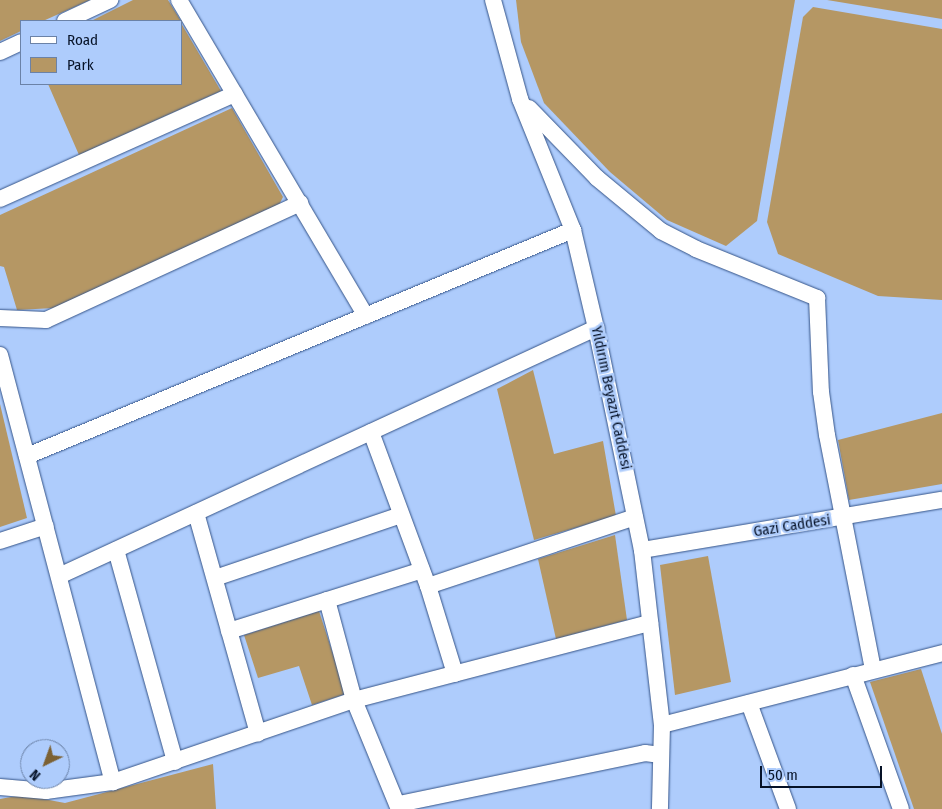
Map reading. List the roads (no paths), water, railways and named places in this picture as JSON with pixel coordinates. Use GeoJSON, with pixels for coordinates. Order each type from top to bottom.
{"type":"FeatureCollection","features":[{"type":"Feature","properties":{"kind":"street"},"geometry":{"type":"LineString","coordinates":[[67,20],[110,0]]}},
{"type":"Feature","properties":{"kind":"street"},"geometry":{"type":"LineString","coordinates":[[179,0],[366,316]]}},
{"type":"Feature","properties":{"kind":"street","name":"Yıldırım Beyazıt Caddesi"},"geometry":{"type":"LineString","coordinates":[[493,0],[520,99],[573,230],[596,328],[642,550],[662,725],[660,809]]}},
{"type":"Feature","properties":{"kind":"street"},"geometry":{"type":"LineString","coordinates":[[0,52],[20,42]]}},
{"type":"Feature","properties":{"kind":"street"},"geometry":{"type":"LineString","coordinates":[[0,199],[235,94]]}},
{"type":"Feature","properties":{"kind":"street"},"geometry":{"type":"LineString","coordinates":[[520,99],[597,178],[661,231],[696,249],[817,298],[821,392],[842,518],[873,670]]}},
{"type":"Feature","properties":{"kind":"street"},"geometry":{"type":"LineString","coordinates":[[0,318],[46,320],[300,203]]}},
{"type":"Feature","properties":{"kind":"street"},"geometry":{"type":"LineString","coordinates":[[27,456],[573,230]]}},
{"type":"Feature","properties":{"kind":"street"},"geometry":{"type":"LineString","coordinates":[[59,576],[596,328]]}},
{"type":"Feature","properties":{"kind":"street"},"geometry":{"type":"LineString","coordinates":[[0,355],[113,782]]}},
{"type":"Feature","properties":{"kind":"street"},"geometry":{"type":"LineString","coordinates":[[371,432],[428,586],[455,674]]}},
{"type":"Feature","properties":{"kind":"street","name":"Gazi Caddesi"},"geometry":{"type":"LineString","coordinates":[[642,550],[942,500]]}},
{"type":"Feature","properties":{"kind":"street"},"geometry":{"type":"LineString","coordinates":[[196,513],[258,733]]}},
{"type":"Feature","properties":{"kind":"street"},"geometry":{"type":"LineString","coordinates":[[215,578],[401,515]]}},
{"type":"Feature","properties":{"kind":"street"},"geometry":{"type":"LineString","coordinates":[[428,586],[635,517]]}},
{"type":"Feature","properties":{"kind":"street"},"geometry":{"type":"LineString","coordinates":[[0,540],[46,526]]}},
{"type":"Feature","properties":{"kind":"street"},"geometry":{"type":"LineString","coordinates":[[116,550],[175,762]]}},
{"type":"Feature","properties":{"kind":"street"},"geometry":{"type":"LineString","coordinates":[[229,631],[422,570]]}},
{"type":"Feature","properties":{"kind":"street"},"geometry":{"type":"LineString","coordinates":[[327,600],[354,700],[399,806],[645,753],[661,755]]}},
{"type":"Feature","properties":{"kind":"street"},"geometry":{"type":"LineString","coordinates":[[0,787],[46,791],[113,782],[354,700],[650,623]]}},
{"type":"Feature","properties":{"kind":"street"},"geometry":{"type":"LineString","coordinates":[[662,725],[942,653]]}},
{"type":"Feature","properties":{"kind":"street"},"geometry":{"type":"LineString","coordinates":[[854,675],[901,809]]}},
{"type":"Feature","properties":{"kind":"street"},"geometry":{"type":"LineString","coordinates":[[749,703],[788,809]]}}]}
